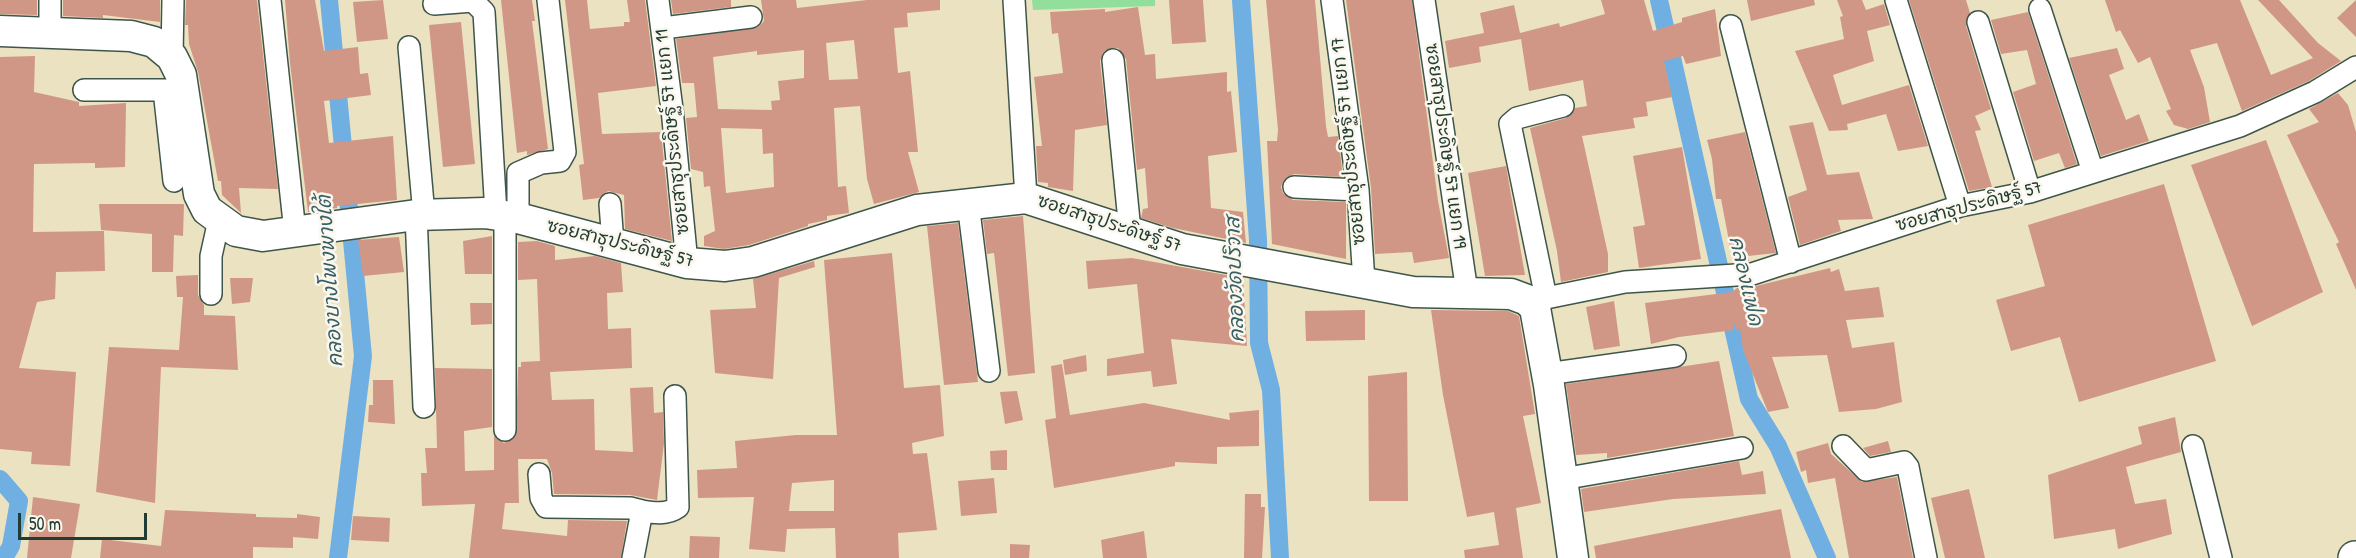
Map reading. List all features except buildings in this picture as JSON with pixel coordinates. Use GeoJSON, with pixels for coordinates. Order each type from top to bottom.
{"type":"FeatureCollection","features":[{"type":"Feature","properties":{"kind":"street"},"geometry":{"type":"LineString","coordinates":[[50,0],[50,32]]}},
{"type":"Feature","properties":{"kind":"street"},"geometry":{"type":"LineString","coordinates":[[172,57],[173,0]]}},
{"type":"Feature","properties":{"kind":"street"},"geometry":{"type":"LineString","coordinates":[[270,0],[295,232]]}},
{"type":"Feature","properties":{"kind":"street"},"geometry":{"type":"LineString","coordinates":[[506,216],[518,173],[541,163],[560,161],[565,152],[548,0]]}},
{"type":"Feature","properties":{"kind":"street","name":"ซอยสาธุประดิษฐ์ 57 แยก 11"},"geometry":{"type":"LineString","coordinates":[[658,0],[663,28],[687,263]]}},
{"type":"Feature","properties":{"kind":"street"},"geometry":{"type":"LineString","coordinates":[[1014,0],[1026,198]]}},
{"type":"Feature","properties":{"kind":"street","name":"ซอยสาธุประดิษฐ์ 57 แยก 17"},"geometry":{"type":"LineString","coordinates":[[1332,0],[1358,190],[1364,282]]}},
{"type":"Feature","properties":{"kind":"street","name":"ซอยสาธุประดิษฐ์ 57 แยก 19"},"geometry":{"type":"LineString","coordinates":[[1424,0],[1467,292]]}},
{"type":"Feature","properties":{"kind":"street"},"geometry":{"type":"LineString","coordinates":[[1896,0],[1960,206]]}},
{"type":"Feature","properties":{"kind":"street"},"geometry":{"type":"LineString","coordinates":[[434,4],[473,1],[484,12],[506,216],[506,430]]}},
{"type":"Feature","properties":{"kind":"street"},"geometry":{"type":"LineString","coordinates":[[2040,9],[2093,172]]}},
{"type":"Feature","properties":{"kind":"street"},"geometry":{"type":"LineString","coordinates":[[663,28],[751,17]]}},
{"type":"Feature","properties":{"kind":"street"},"geometry":{"type":"LineString","coordinates":[[1978,22],[2030,192]]}},
{"type":"Feature","properties":{"kind":"street"},"geometry":{"type":"LineString","coordinates":[[1731,26],[1791,262]]}},
{"type":"Feature","properties":{"kind":"street"},"geometry":{"type":"LineString","coordinates":[[0,31],[131,36],[154,42],[172,57]]}},
{"type":"Feature","properties":{"kind":"street"},"geometry":{"type":"LineString","coordinates":[[409,47],[420,215],[423,407]]}},
{"type":"Feature","properties":{"kind":"street","name":"ซอยสาธุประดิษฐ์ 57"},"geometry":{"type":"LineString","coordinates":[[172,57],[181,75],[174,91],[199,194],[207,210],[236,231],[262,236],[420,215],[506,216],[687,263],[725,266],[753,262],[917,210],[1026,198],[1182,249],[1413,292],[1511,294],[1540,303],[1625,282],[1752,274],[1960,206],[2030,192],[2240,126],[2315,92],[2356,67]]}},
{"type":"Feature","properties":{"kind":"street"},"geometry":{"type":"LineString","coordinates":[[1113,60],[1130,231]]}},
{"type":"Feature","properties":{"kind":"street"},"geometry":{"type":"LineString","coordinates":[[84,90],[174,91],[174,181]]}},
{"type":"Feature","properties":{"kind":"street"},"geometry":{"type":"LineString","coordinates":[[1563,106],[1517,118],[1510,124],[1540,303],[1547,374],[1573,558]]}},
{"type":"Feature","properties":{"kind":"street"},"geometry":{"type":"LineString","coordinates":[[1294,187],[1358,190]]}},
{"type":"Feature","properties":{"kind":"street"},"geometry":{"type":"LineString","coordinates":[[969,203],[989,371]]}},
{"type":"Feature","properties":{"kind":"street"},"geometry":{"type":"LineString","coordinates":[[610,204],[613,243]]}},
{"type":"Feature","properties":{"kind":"street"},"geometry":{"type":"LineString","coordinates":[[211,294],[211,256],[219,220]]}},
{"type":"Feature","properties":{"kind":"street"},"geometry":{"type":"LineString","coordinates":[[1547,374],[1676,356]]}},
{"type":"Feature","properties":{"kind":"street"},"geometry":{"type":"LineString","coordinates":[[538,474],[541,498],[546,507],[630,508],[656,513],[672,511],[678,507],[675,396]]}},
{"type":"Feature","properties":{"kind":"street"},"geometry":{"type":"LineString","coordinates":[[1843,446],[1866,470],[1904,462],[1908,467],[1926,558]]}},
{"type":"Feature","properties":{"kind":"street"},"geometry":{"type":"LineString","coordinates":[[2193,447],[2221,558]]}},
{"type":"Feature","properties":{"kind":"street"},"geometry":{"type":"LineString","coordinates":[[1562,479],[1742,448]]}},
{"type":"Feature","properties":{"kind":"street"},"geometry":{"type":"LineString","coordinates":[[633,558],[642,511]]}},
{"type":"Feature","properties":{"kind":"green space"},"geometry":{"type":"Polygon","coordinates":[[[1032,0],[1155,0],[1155,6],[1033,10],[1032,0]]]}},
{"type":"Feature","properties":{"kind":"waterway","name":"คลองบางโพงพางใต้"},"geometry":{"type":"LineString","coordinates":[[329,0],[363,356],[338,558]]}},
{"type":"Feature","properties":{"kind":"waterway","name":"คลองวัดปริวาส"},"geometry":{"type":"LineString","coordinates":[[1241,0],[1258,240],[1259,343],[1271,390],[1280,558]]}},
{"type":"Feature","properties":{"kind":"waterway","name":"คลองแฟด"},"geometry":{"type":"LineString","coordinates":[[1659,0],[1749,399],[1778,446],[1827,558]]}},
{"type":"Feature","properties":{"kind":"waterway"},"geometry":{"type":"LineString","coordinates":[[0,479],[19,501],[11,546],[4,558]]}}]}
